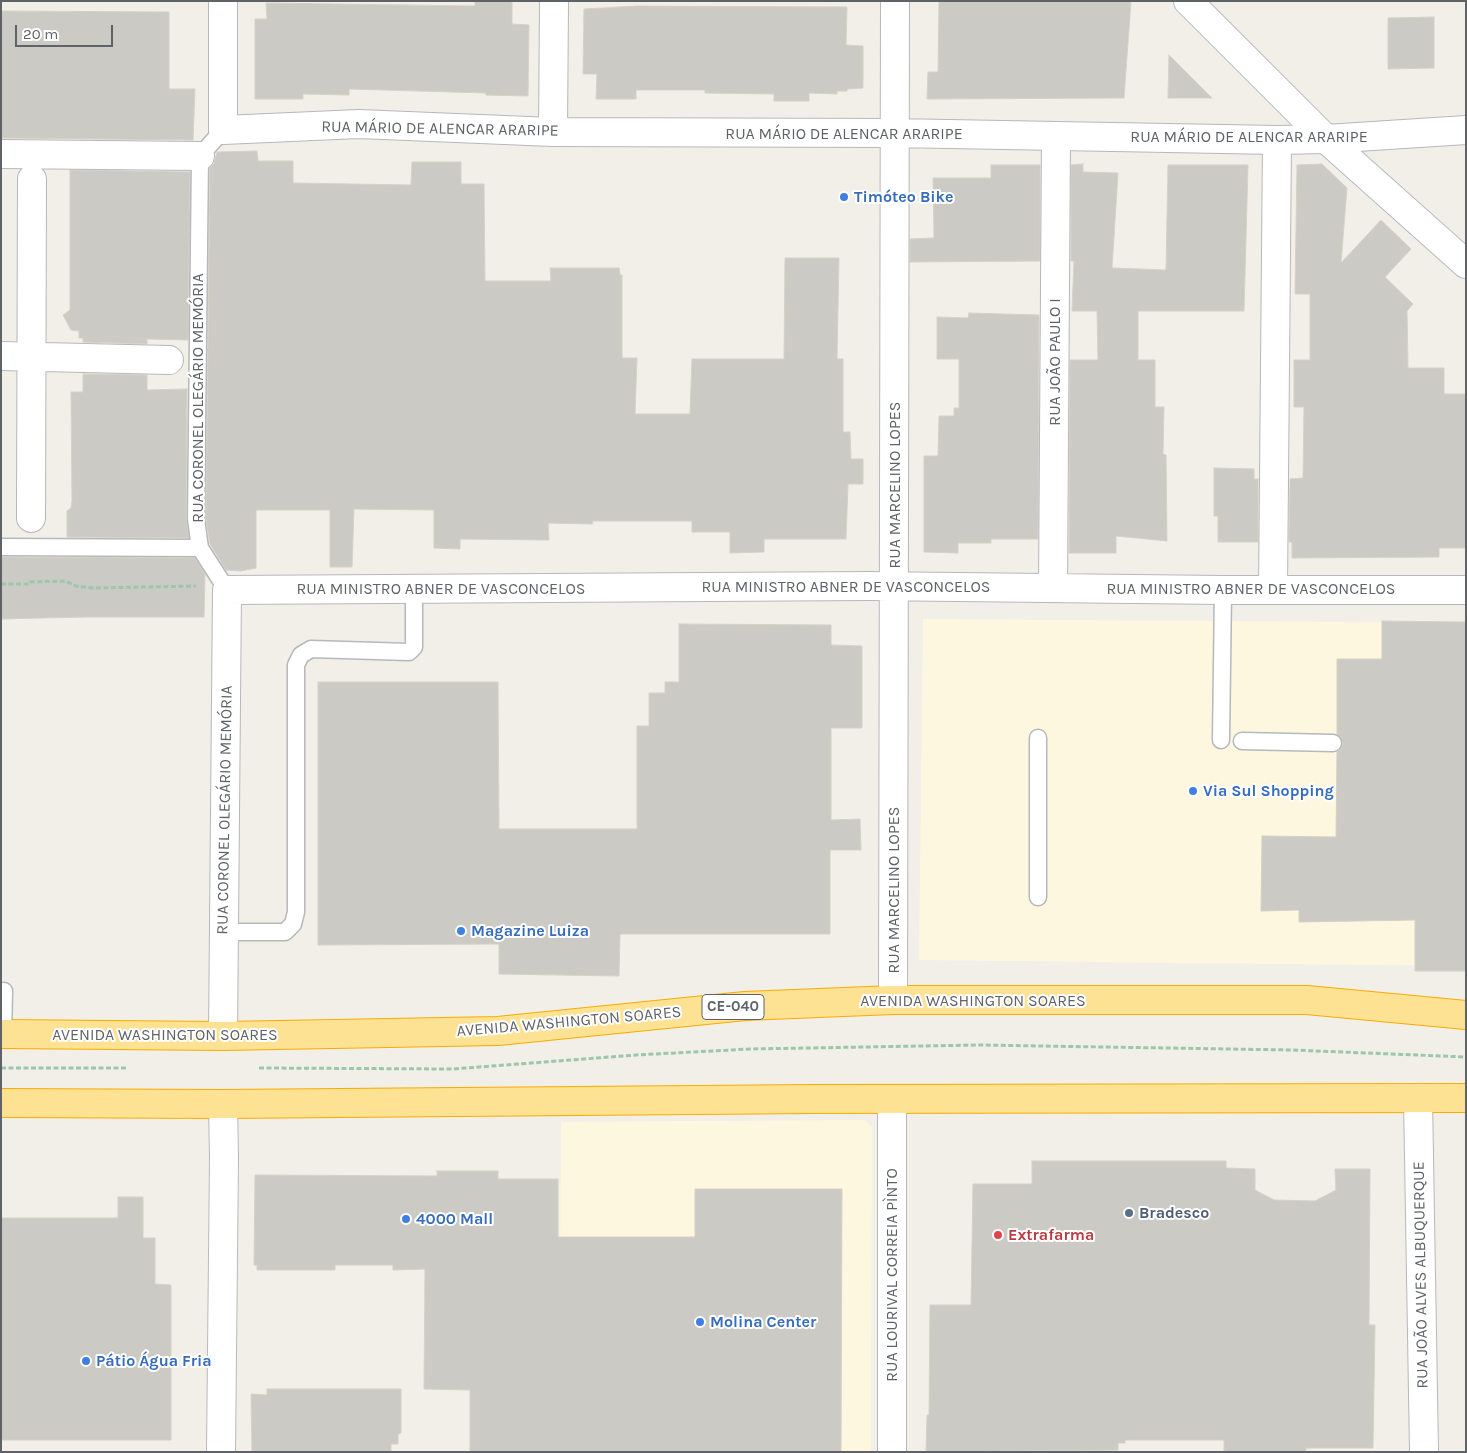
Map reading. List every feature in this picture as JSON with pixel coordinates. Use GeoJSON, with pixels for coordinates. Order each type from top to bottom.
{"type":"FeatureCollection","features":[{"type":"Feature","properties":{"kind":"highway","name":"AVENIDA WASHINGTON SOARES"},"geometry":{"type":"LineString","coordinates":[[2,1034],[223,1036],[498,1031],[744,1006],[894,1000],[1307,1000],[1466,1015]]}},
{"type":"Feature","properties":{"kind":"highway"},"geometry":{"type":"LineString","coordinates":[[1,1104],[892,1098],[1466,1098]]}},
{"type":"Feature","properties":{"kind":"street"},"geometry":{"type":"LineString","coordinates":[[223,130],[224,1]]}},
{"type":"Feature","properties":{"kind":"street"},"geometry":{"type":"LineString","coordinates":[[553,132],[554,1]]}},
{"type":"Feature","properties":{"kind":"street","name":"RUA MARCELINO LOPES"},"geometry":{"type":"LineString","coordinates":[[894,1000],[895,1]]}},
{"type":"Feature","properties":{"kind":"street"},"geometry":{"type":"LineString","coordinates":[[1188,1],[1326,139],[1466,264]]}},
{"type":"Feature","properties":{"kind":"street","name":"RUA MÁRIO DE ALENCAR ARARIPE"},"geometry":{"type":"LineString","coordinates":[[223,130],[360,124],[553,132],[894,133],[1277,140],[1326,139],[1466,130]]}},
{"type":"Feature","properties":{"kind":"street","name":"RUA JOÃO PAULO I"},"geometry":{"type":"LineString","coordinates":[[1054,588],[1056,137]]}},
{"type":"Feature","properties":{"kind":"street"},"geometry":{"type":"LineString","coordinates":[[1273,590],[1277,140]]}},
{"type":"Feature","properties":{"kind":"street"},"geometry":{"type":"LineString","coordinates":[[1,154],[200,156]]}},
{"type":"Feature","properties":{"kind":"street"},"geometry":{"type":"LineString","coordinates":[[31,518],[32,179]]}},
{"type":"Feature","properties":{"kind":"street"},"geometry":{"type":"LineString","coordinates":[[1,356],[170,360]]}},
{"type":"Feature","properties":{"kind":"street","name":"RUA MINISTRO ABNER DE VASCONCELOS"},"geometry":{"type":"LineString","coordinates":[[225,588],[414,589],[895,586],[1223,590],[1466,590]]}},
{"type":"Feature","properties":{"kind":"street","name":"RUA CORONEL OLEGÁRIO MEMÓRIA"},"geometry":{"type":"LineString","coordinates":[[223,1036],[225,588]]}},
{"type":"Feature","properties":{"kind":"street","name":"RUA LOURIVAL CORREIA PÌNTO"},"geometry":{"type":"LineString","coordinates":[[892,1098],[892,1452]]}},
{"type":"Feature","properties":{"kind":"street","name":"RUA JOÃO ALVES ALBUQUERQUE"},"geometry":{"type":"LineString","coordinates":[[1418,1098],[1424,1452]]}},
{"type":"Feature","properties":{"kind":"street"},"geometry":{"type":"LineString","coordinates":[[221,1452],[224,1158],[222,1104]]}},
{"type":"Feature","properties":{"kind":"lane"},"geometry":{"type":"LineString","coordinates":[[200,156],[223,130]]}},
{"type":"Feature","properties":{"kind":"lane","name":"RUA CORONEL OLEGÁRIO MEMÓRIA"},"geometry":{"type":"LineString","coordinates":[[200,156],[196,519],[200,548],[225,588]]}},
{"type":"Feature","properties":{"kind":"lane"},"geometry":{"type":"LineString","coordinates":[[1,547],[200,548]]}},
{"type":"Feature","properties":{"kind":"lane"},"geometry":{"type":"LineString","coordinates":[[224,932],[284,932],[293,924],[296,912],[296,665],[301,655],[311,649],[409,652],[414,647],[414,589]]}},
{"type":"Feature","properties":{"kind":"lane"},"geometry":{"type":"LineString","coordinates":[[1221,740],[1223,590]]}},
{"type":"Feature","properties":{"kind":"lane"},"geometry":{"type":"LineString","coordinates":[[1038,738],[1038,897]]}},
{"type":"Feature","properties":{"kind":"lane"},"geometry":{"type":"LineString","coordinates":[[1242,741],[1333,743]]}},
{"type":"Feature","properties":{"kind":"lane"},"geometry":{"type":"LineString","coordinates":[[2,1034],[4,991]]}},
{"type":"Feature","properties":{"kind":"path"},"geometry":{"type":"LineString","coordinates":[[1,584],[66,582],[76,586],[92,588],[225,588]]}},
{"type":"Feature","properties":{"kind":"path","name":"AVENIDA WASHINGTON SOARES"},"geometry":{"type":"LineString","coordinates":[[256,1068],[453,1069],[636,1055],[750,1049],[978,1045],[1292,1050],[1466,1057]]}},
{"type":"Feature","properties":{"kind":"path","name":"AVENIDA WASHINGTON SOARES"},"geometry":{"type":"LineString","coordinates":[[1,1068],[129,1068]]}},
{"type":"Feature","properties":{"kind":"shaded area","name":"Via Sul Shopping"},"geometry":{"type":"Polygon","coordinates":[[[923,619],[1466,623],[1466,966],[919,960],[923,619]]]}},
{"type":"Feature","properties":{"kind":"shaded area","name":"Molina Center"},"geometry":{"type":"Polygon","coordinates":[[[865,1120],[872,1127],[871,1452],[559,1452],[561,1122],[865,1120]]]}},
{"type":"Feature","properties":{"kind":"building"},"geometry":{"type":"Polygon","coordinates":[[[475,1],[512,1],[512,24],[529,25],[528,96],[349,89],[349,95],[303,94],[303,99],[255,99],[255,19],[267,19],[266,3],[475,6],[475,1]]]}},
{"type":"Feature","properties":{"kind":"building"},"geometry":{"type":"Polygon","coordinates":[[[939,1],[1131,1],[1124,98],[927,99],[928,72],[938,72],[939,1]]]}},
{"type":"Feature","properties":{"kind":"building"},"geometry":{"type":"Polygon","coordinates":[[[637,6],[847,7],[846,45],[863,46],[863,88],[837,91],[837,94],[809,93],[809,101],[774,101],[774,94],[705,93],[705,90],[636,90],[636,99],[596,99],[597,74],[583,74],[584,9],[637,6]]]}},
{"type":"Feature","properties":{"kind":"building"},"geometry":{"type":"Polygon","coordinates":[[[1,11],[169,12],[169,89],[195,89],[193,140],[1,138],[1,11]]]}},
{"type":"Feature","properties":{"kind":"building"},"geometry":{"type":"Polygon","coordinates":[[[1434,17],[1434,68],[1388,69],[1388,18],[1434,17]]]}},
{"type":"Feature","properties":{"kind":"building"},"geometry":{"type":"Polygon","coordinates":[[[1169,55],[1212,98],[1168,98],[1169,55]]]}},
{"type":"Feature","properties":{"kind":"building"},"geometry":{"type":"Polygon","coordinates":[[[257,151],[258,161],[293,161],[293,183],[411,185],[412,162],[461,162],[461,184],[484,184],[485,281],[551,281],[550,268],[619,268],[620,275],[622,275],[622,358],[637,358],[635,414],[690,414],[692,359],[784,359],[785,258],[839,258],[837,359],[843,359],[843,432],[850,432],[851,459],[863,459],[863,484],[848,484],[846,539],[764,539],[764,552],[730,553],[730,532],[692,532],[692,521],[592,521],[593,524],[548,523],[549,540],[460,539],[460,549],[434,548],[434,510],[354,509],[352,567],[330,567],[330,510],[256,510],[256,568],[241,571],[226,570],[210,544],[206,518],[210,168],[214,164],[217,152],[257,151]]]}},
{"type":"Feature","properties":{"kind":"building"},"geometry":{"type":"Polygon","coordinates":[[[1083,164],[1083,172],[1118,173],[1112,268],[1166,270],[1168,165],[1248,165],[1244,311],[1138,311],[1138,360],[1155,360],[1155,407],[1164,407],[1163,454],[1166,455],[1167,541],[1116,536],[1116,553],[1069,553],[1070,360],[1098,360],[1097,311],[1072,311],[1074,261],[1071,261],[1071,165],[1083,164]]]}},
{"type":"Feature","properties":{"kind":"building"},"geometry":{"type":"Polygon","coordinates":[[[1322,164],[1347,188],[1341,263],[1381,220],[1411,249],[1385,277],[1413,304],[1407,311],[1408,368],[1444,368],[1444,394],[1466,394],[1466,548],[1439,548],[1439,557],[1292,558],[1292,542],[1289,542],[1290,479],[1303,478],[1304,407],[1294,407],[1294,360],[1310,360],[1310,294],[1295,294],[1297,165],[1322,164]]]}},
{"type":"Feature","properties":{"kind":"building"},"geometry":{"type":"Polygon","coordinates":[[[991,165],[1040,165],[1040,261],[910,262],[910,239],[934,238],[933,178],[991,178],[991,165]]]}},
{"type":"Feature","properties":{"kind":"building"},"geometry":{"type":"Polygon","coordinates":[[[70,170],[190,172],[188,340],[147,339],[147,344],[83,342],[83,338],[79,338],[79,331],[71,330],[63,315],[70,310],[70,170]]]}},
{"type":"Feature","properties":{"kind":"building"},"geometry":{"type":"Polygon","coordinates":[[[969,313],[1039,315],[1038,539],[991,539],[991,543],[958,543],[958,553],[924,552],[924,456],[938,456],[939,416],[954,416],[954,408],[959,408],[959,359],[937,359],[937,317],[968,318],[969,313]]]}},
{"type":"Feature","properties":{"kind":"building"},"geometry":{"type":"Polygon","coordinates":[[[83,374],[147,375],[147,390],[187,389],[186,519],[189,538],[67,537],[67,511],[71,508],[72,501],[71,392],[83,392],[83,374]]]}},
{"type":"Feature","properties":{"kind":"building"},"geometry":{"type":"Polygon","coordinates":[[[1214,468],[1254,469],[1254,479],[1258,479],[1258,542],[1218,542],[1218,516],[1214,516],[1214,468]]]}},
{"type":"Feature","properties":{"kind":"building"},"geometry":{"type":"Polygon","coordinates":[[[1,557],[195,558],[205,574],[204,617],[1,619],[1,557]]]}},
{"type":"Feature","properties":{"kind":"building"},"geometry":{"type":"Polygon","coordinates":[[[1382,621],[1466,622],[1466,971],[1415,971],[1415,920],[1299,922],[1299,910],[1261,911],[1262,836],[1336,837],[1337,752],[1341,749],[1343,743],[1337,734],[1337,659],[1382,659],[1382,621]]]}},
{"type":"Feature","properties":{"kind":"building"},"geometry":{"type":"Polygon","coordinates":[[[679,624],[831,625],[831,645],[862,646],[862,728],[831,728],[831,820],[860,819],[861,850],[830,850],[830,934],[620,934],[619,976],[499,974],[499,944],[318,945],[318,682],[498,682],[499,829],[637,829],[637,726],[649,726],[649,693],[665,693],[665,682],[679,682],[679,624]]]}},
{"type":"Feature","properties":{"kind":"building"},"geometry":{"type":"Polygon","coordinates":[[[1032,1161],[1226,1161],[1226,1168],[1255,1169],[1255,1190],[1274,1200],[1315,1201],[1336,1190],[1335,1169],[1370,1169],[1369,1325],[1375,1325],[1373,1448],[1306,1448],[1306,1452],[1224,1452],[1224,1440],[1125,1440],[1125,1443],[1118,1443],[1118,1450],[926,1452],[927,1415],[929,1415],[930,1305],[971,1305],[973,1184],[1032,1184],[1032,1161]]]}},
{"type":"Feature","properties":{"kind":"building"},"geometry":{"type":"Polygon","coordinates":[[[437,1171],[498,1171],[498,1179],[558,1179],[558,1237],[695,1237],[695,1189],[842,1189],[841,1452],[470,1452],[470,1390],[424,1389],[425,1269],[393,1270],[393,1265],[335,1265],[335,1270],[257,1270],[257,1265],[254,1265],[255,1175],[437,1176],[437,1171]]]}},
{"type":"Feature","properties":{"kind":"building","name":"Pátio Água Fria"},"geometry":{"type":"Polygon","coordinates":[[[118,1197],[143,1197],[143,1238],[155,1238],[155,1284],[171,1285],[171,1440],[1,1440],[1,1218],[118,1218],[118,1197]]]}},
{"type":"Feature","properties":{"kind":"building"},"geometry":{"type":"Polygon","coordinates":[[[267,1389],[401,1389],[401,1433],[398,1434],[398,1444],[391,1444],[391,1452],[252,1452],[251,1394],[267,1395],[267,1389]]]}},
{"type":"Feature","properties":{"kind":"place","name":"Timóteo Bike"},"geometry":{"type":"Point","coordinates":[844,197]}},
{"type":"Feature","properties":{"kind":"place","name":"Via Sul Shopping"},"geometry":{"type":"Point","coordinates":[1193,791]}},
{"type":"Feature","properties":{"kind":"place","name":"Magazine Luiza"},"geometry":{"type":"Point","coordinates":[461,931]}},
{"type":"Feature","properties":{"kind":"place","name":"Bradesco"},"geometry":{"type":"Point","coordinates":[1129,1213]}},
{"type":"Feature","properties":{"kind":"place","name":"4000 Mall"},"geometry":{"type":"Point","coordinates":[406,1219]}},
{"type":"Feature","properties":{"kind":"place","name":"Extrafarma"},"geometry":{"type":"Point","coordinates":[998,1235]}},
{"type":"Feature","properties":{"kind":"place","name":"Molina Center"},"geometry":{"type":"Point","coordinates":[700,1322]}},
{"type":"Feature","properties":{"kind":"place","name":"Pátio Água Fria"},"geometry":{"type":"Point","coordinates":[86,1361]}}]}
